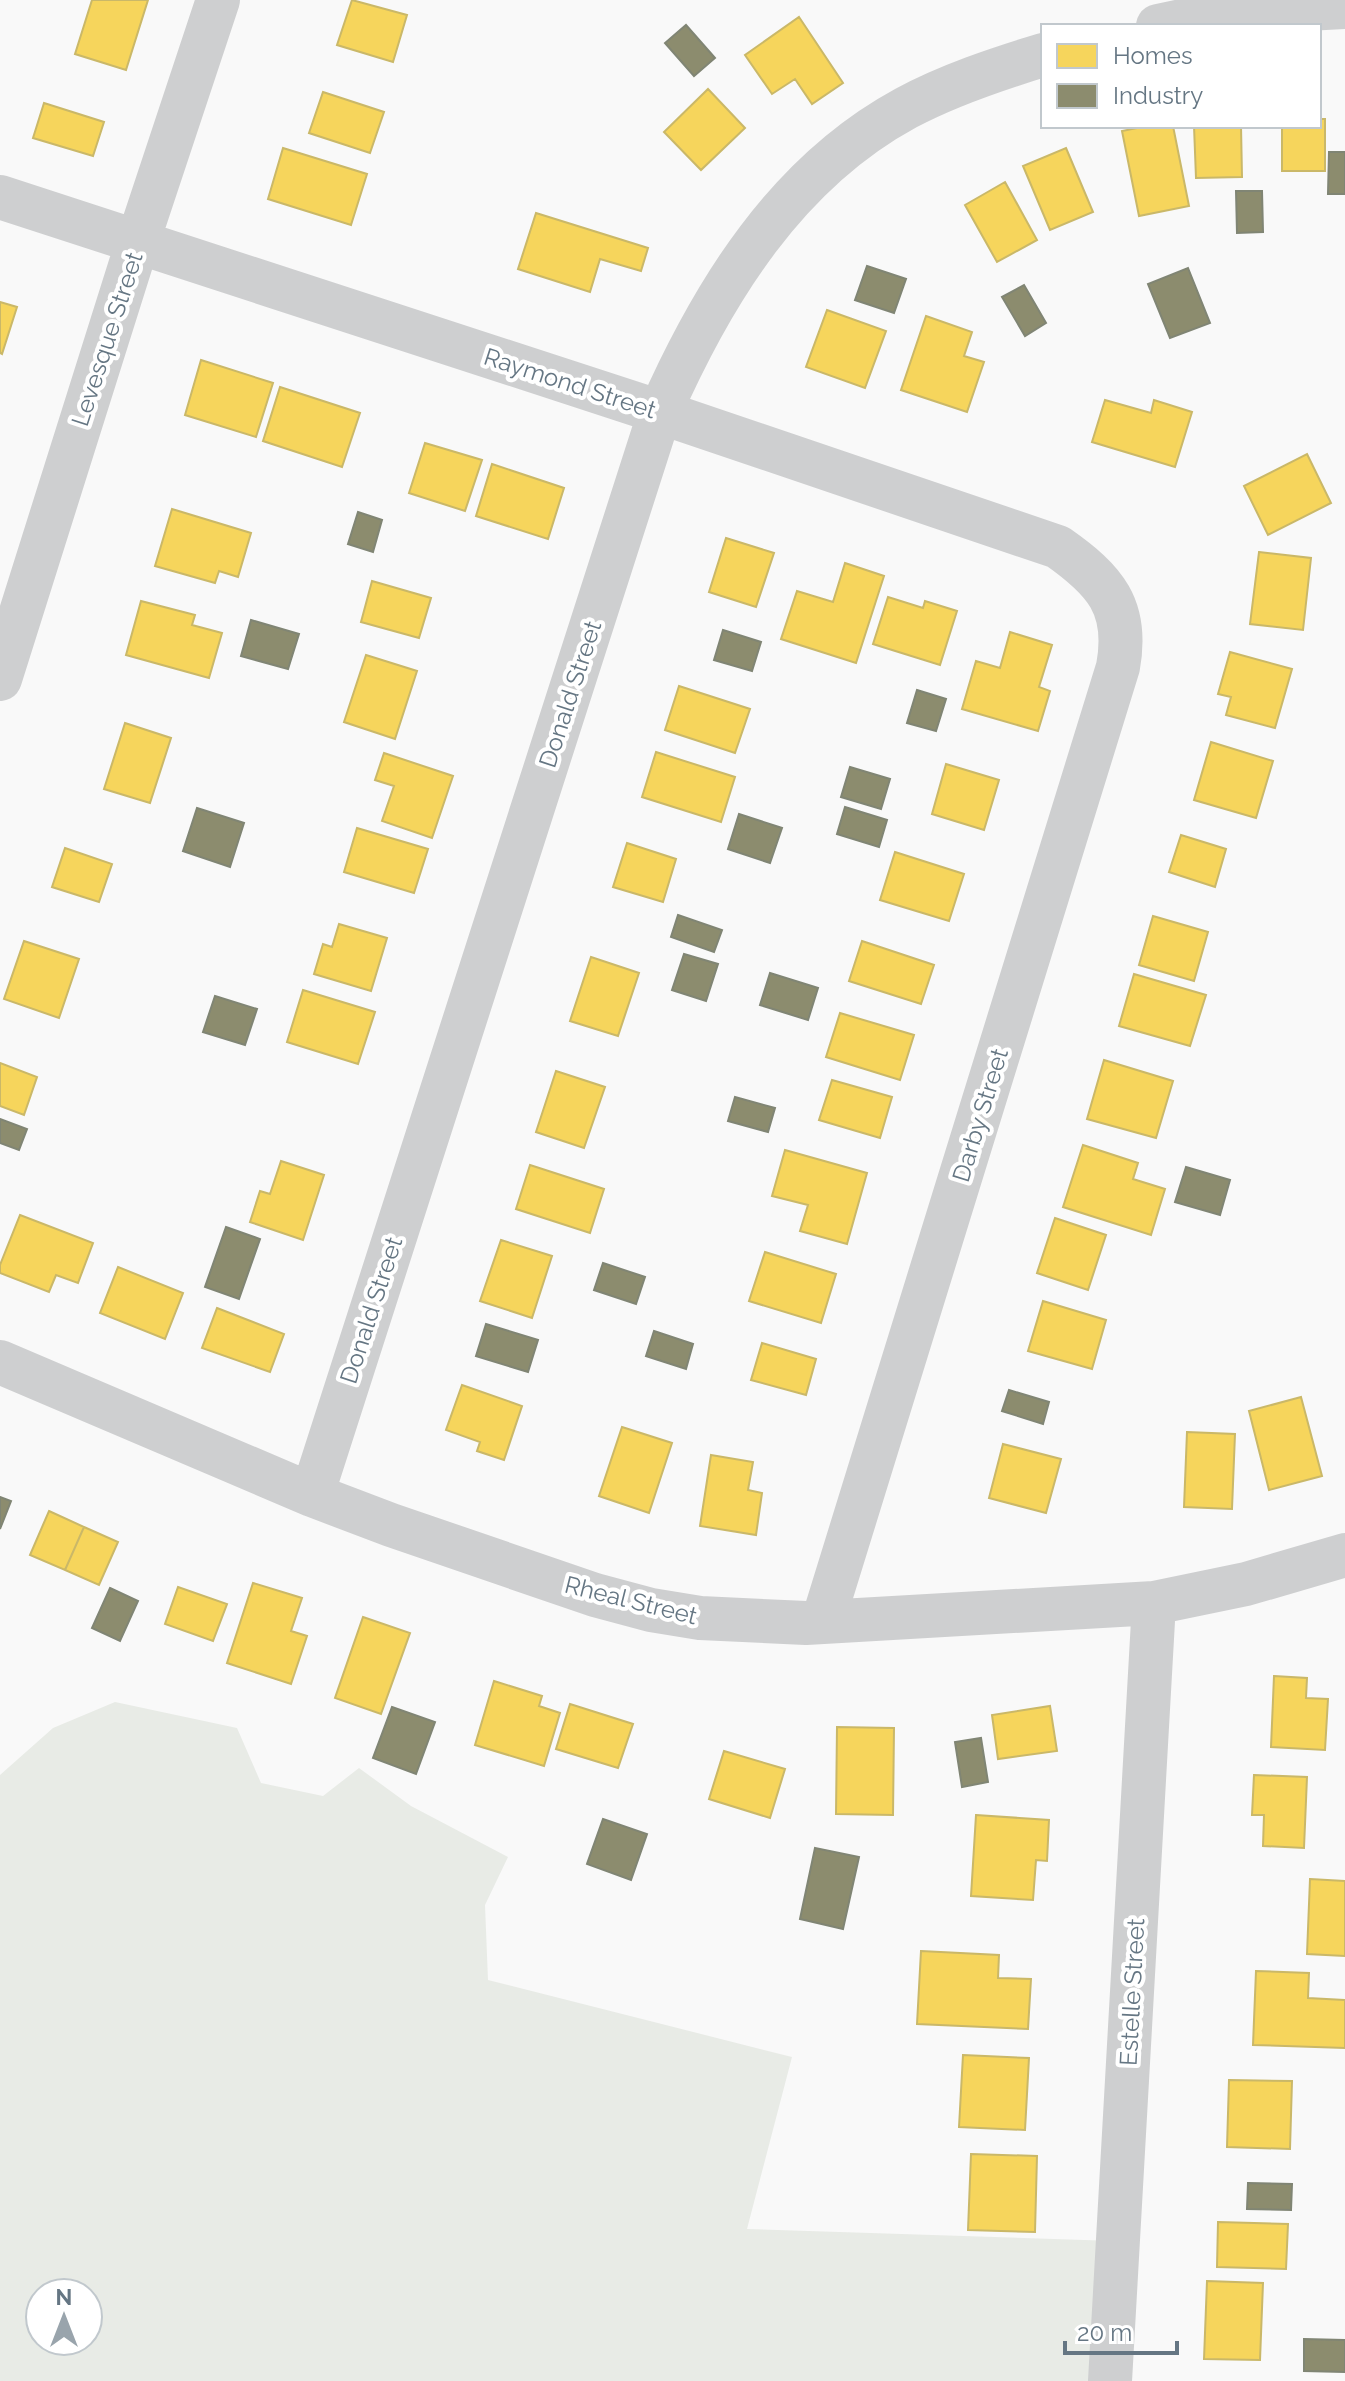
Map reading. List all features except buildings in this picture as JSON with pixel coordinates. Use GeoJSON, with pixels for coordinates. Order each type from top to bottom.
{"type":"FeatureCollection","features":[{"type":"Feature","properties":{"kind":"street","name":"Levesque Street"},"geometry":{"type":"LineString","coordinates":[[0,679],[138,241],[218,0]]}},
{"type":"Feature","properties":{"kind":"street"},"geometry":{"type":"LineString","coordinates":[[1168,24],[1215,14],[1345,7]]}},
{"type":"Feature","properties":{"kind":"street","name":"Donald Street"},"geometry":{"type":"LineString","coordinates":[[312,1495],[660,412],[690,346],[750,250],[793,197],[841,151],[906,108],[992,71],[1041,56]]}},
{"type":"Feature","properties":{"kind":"street","name":"Raymond Street"},"geometry":{"type":"LineString","coordinates":[[0,197],[660,412],[1058,547],[1084,565],[1100,582],[1116,607]]}},
{"type":"Feature","properties":{"kind":"street","name":"Darby Street"},"geometry":{"type":"LineString","coordinates":[[823,1621],[1118,667],[1123,643],[1122,625],[1116,607]]}},
{"type":"Feature","properties":{"kind":"street","name":"Rheal Street"},"geometry":{"type":"LineString","coordinates":[[0,1362],[312,1495],[595,1595],[651,1610],[700,1618],[755,1622],[823,1621],[1154,1603],[1246,1584],[1345,1555]]}},
{"type":"Feature","properties":{"kind":"street","name":"Estelle Street"},"geometry":{"type":"LineString","coordinates":[[1110,2381],[1154,1603]]}},
{"type":"Feature","properties":{"kind":"shaded area"},"geometry":{"type":"Polygon","coordinates":[[[115,1702],[237,1728],[261,1783],[323,1796],[359,1768],[411,1806],[508,1857],[485,1905],[488,1980],[792,2057],[747,2229],[1115,2241],[1108,2381],[0,2381],[0,1775],[53,1728],[115,1702]]]}}]}
